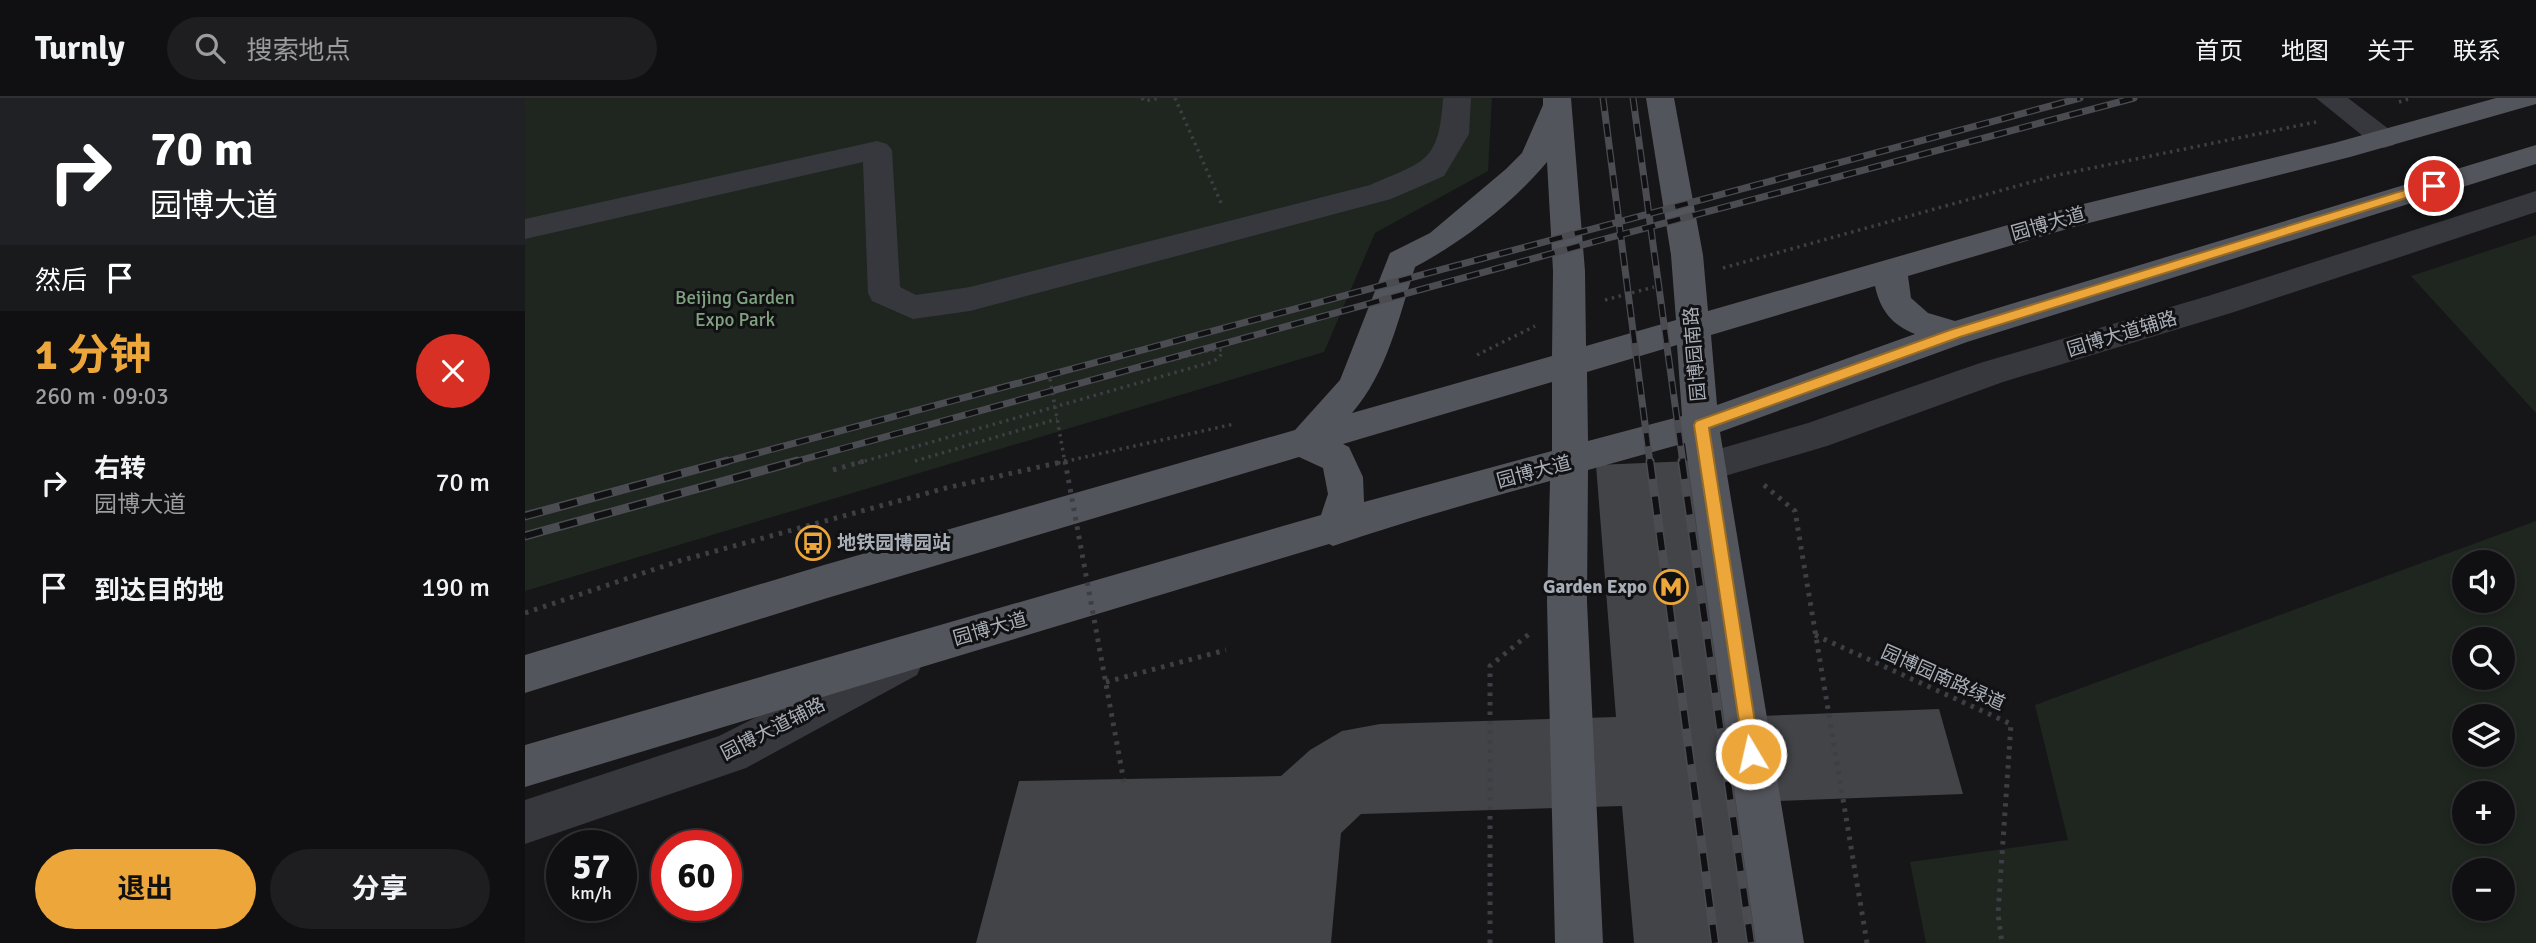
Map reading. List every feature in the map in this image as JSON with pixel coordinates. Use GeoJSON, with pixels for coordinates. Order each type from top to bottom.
{"type":"FeatureCollection","features":[{"type":"Feature","properties":{"kind":"main road","name":"园博园南路"},"geometry":{"type":"LineString","coordinates":[[1660,98],[1688,278],[1702,425],[1780,943]]}},
{"type":"Feature","properties":{"kind":"main road","name":"园博大道"},"geometry":{"type":"LineString","coordinates":[[525,674],[824,582],[1304,444],[2071,217],[2385,139],[2527,98]]}},
{"type":"Feature","properties":{"kind":"main road"},"geometry":{"type":"LineString","coordinates":[[1557,99],[1569,309],[1567,602],[1579,943]]}},
{"type":"Feature","properties":{"kind":"main road"},"geometry":{"type":"LineString","coordinates":[[1333,530],[1346,504],[1345,475],[1336,457],[1304,444],[1354,387],[1373,344],[1401,261],[1441,240],[1517,176],[1535,156],[1557,99]]}},
{"type":"Feature","properties":{"kind":"main road","name":"园博大道"},"geometry":{"type":"LineString","coordinates":[[525,766],[1333,530],[1415,503],[1702,425],[1955,333],[2536,154]]}},
{"type":"Feature","properties":{"kind":"main road"},"geometry":{"type":"LineString","coordinates":[[1892,270],[1890,288],[1900,311],[1923,327],[1955,333]]}},
{"type":"Feature","properties":{"kind":"street"},"geometry":{"type":"LineString","coordinates":[[525,229],[877,150],[884,293],[913,307],[970,299],[1380,192],[1433,169],[1455,134],[1457,98]]}},
{"type":"Feature","properties":{"kind":"street"},"geometry":{"type":"LineString","coordinates":[[2342,106],[2385,139]]}},
{"type":"Feature","properties":{"kind":"street","name":"园博大道辅路"},"geometry":{"type":"LineString","coordinates":[[1708,467],[1814,436],[1992,372],[2219,305],[2536,201]]}},
{"type":"Feature","properties":{"kind":"street","name":"园博大道辅路"},"geometry":{"type":"LineString","coordinates":[[525,822],[730,753],[934,645]]}},
{"type":"Feature","properties":{"kind":"path"},"geometry":{"type":"LineString","coordinates":[[1142,98],[1143,101],[1160,98]]}},
{"type":"Feature","properties":{"kind":"path"},"geometry":{"type":"LineString","coordinates":[[1175,98],[1234,231]]}},
{"type":"Feature","properties":{"kind":"path"},"geometry":{"type":"LineString","coordinates":[[1475,355],[1569,309],[2053,176],[2342,106],[2411,98]]}},
{"type":"Feature","properties":{"kind":"path"},"geometry":{"type":"LineString","coordinates":[[832,470],[1212,362],[1220,357],[1222,350],[1209,349],[1016,401]]}},
{"type":"Feature","properties":{"kind":"path"},"geometry":{"type":"LineString","coordinates":[[1050,379],[1124,782]]}},
{"type":"Feature","properties":{"kind":"path"},"geometry":{"type":"LineString","coordinates":[[915,461],[1057,419]]}},
{"type":"Feature","properties":{"kind":"path"},"geometry":{"type":"LineString","coordinates":[[525,613],[679,561],[946,488],[1235,424]]}},
{"type":"Feature","properties":{"kind":"path"},"geometry":{"type":"LineString","coordinates":[[1708,467],[1756,479],[1795,511],[1867,943]]}},
{"type":"Feature","properties":{"kind":"path"},"geometry":{"type":"LineString","coordinates":[[1490,943],[1490,666],[1567,602]]}},
{"type":"Feature","properties":{"kind":"path","name":"园博园南路绿道"},"geometry":{"type":"LineString","coordinates":[[1815,635],[2011,724],[1998,914],[2002,943]]}},
{"type":"Feature","properties":{"kind":"path"},"geometry":{"type":"LineString","coordinates":[[1106,682],[1226,650]]}},
{"type":"Feature","properties":{"kind":"green space","name":"Beijing Garden Expo Park"},"geometry":{"type":"Polygon","coordinates":[[[525,98],[1492,98],[1488,171],[1375,233],[1324,352],[525,591],[525,98]]]}},
{"type":"Feature","properties":{"kind":"green space"},"geometry":{"type":"Polygon","coordinates":[[[2536,235],[2536,413],[2411,276],[2536,235]]]}},
{"type":"Feature","properties":{"kind":"green space"},"geometry":{"type":"Polygon","coordinates":[[[2536,521],[2536,943],[1926,943],[1910,862],[2068,840],[2035,705],[2452,552],[2452,613],[2515,613],[2515,550],[2457,550],[2536,521]]]}},
{"type":"Feature","properties":{"kind":"building"},"geometry":{"type":"Polygon","coordinates":[[[1715,460],[1760,716],[1939,709],[1963,794],[1775,801],[1799,943],[1634,943],[1622,806],[1361,814],[1341,833],[1331,943],[976,943],[1019,781],[1281,776],[1310,750],[1342,731],[1380,724],[1616,717],[1596,465],[1715,460]]]}},
{"type":"Feature","properties":{"kind":"railway"},"geometry":{"type":"LineString","coordinates":[[1603,98],[1619,222]]}},
{"type":"Feature","properties":{"kind":"railway"},"geometry":{"type":"LineString","coordinates":[[1633,98],[1649,214]]}},
{"type":"Feature","properties":{"kind":"railway"},"geometry":{"type":"LineString","coordinates":[[1649,214],[2080,98]]}},
{"type":"Feature","properties":{"kind":"railway"},"geometry":{"type":"LineString","coordinates":[[1651,227],[2134,98]]}},
{"type":"Feature","properties":{"kind":"railway"},"geometry":{"type":"LineString","coordinates":[[1619,222],[1649,214]]}},
{"type":"Feature","properties":{"kind":"railway"},"geometry":{"type":"LineString","coordinates":[[1649,214],[1651,227]]}},
{"type":"Feature","properties":{"kind":"railway"},"geometry":{"type":"LineString","coordinates":[[721,463],[1619,222]]}},
{"type":"Feature","properties":{"kind":"railway"},"geometry":{"type":"LineString","coordinates":[[1619,222],[1621,235]]}},
{"type":"Feature","properties":{"kind":"railway"},"geometry":{"type":"LineString","coordinates":[[1621,235],[1651,227]]}},
{"type":"Feature","properties":{"kind":"railway"},"geometry":{"type":"LineString","coordinates":[[1651,227],[1683,463]]}},
{"type":"Feature","properties":{"kind":"railway"},"geometry":{"type":"LineString","coordinates":[[790,463],[1621,235]]}},
{"type":"Feature","properties":{"kind":"railway"},"geometry":{"type":"LineString","coordinates":[[1621,235],[1650,463]]}},
{"type":"Feature","properties":{"kind":"railway"},"geometry":{"type":"LineString","coordinates":[[525,516],[727,461]]}},
{"type":"Feature","properties":{"kind":"railway"},"geometry":{"type":"LineString","coordinates":[[525,536],[797,461]]}},
{"type":"Feature","properties":{"kind":"railway"},"geometry":{"type":"LineString","coordinates":[[1650,461],[1715,943]]}},
{"type":"Feature","properties":{"kind":"railway"},"geometry":{"type":"LineString","coordinates":[[1682,461],[1751,943]]}},
{"type":"Feature","properties":{"kind":"place","name":"地铁园博园站"},"geometry":{"type":"Point","coordinates":[813,543]}},
{"type":"Feature","properties":{"kind":"place","name":"Garden Expo"},"geometry":{"type":"Point","coordinates":[1671,587]}},
{"type":"Feature","properties":{"kind":"route"},"geometry":{"type":"LineString","coordinates":[[1751,754],[1702,425],[1955,333],[2434,186]]}}]}
